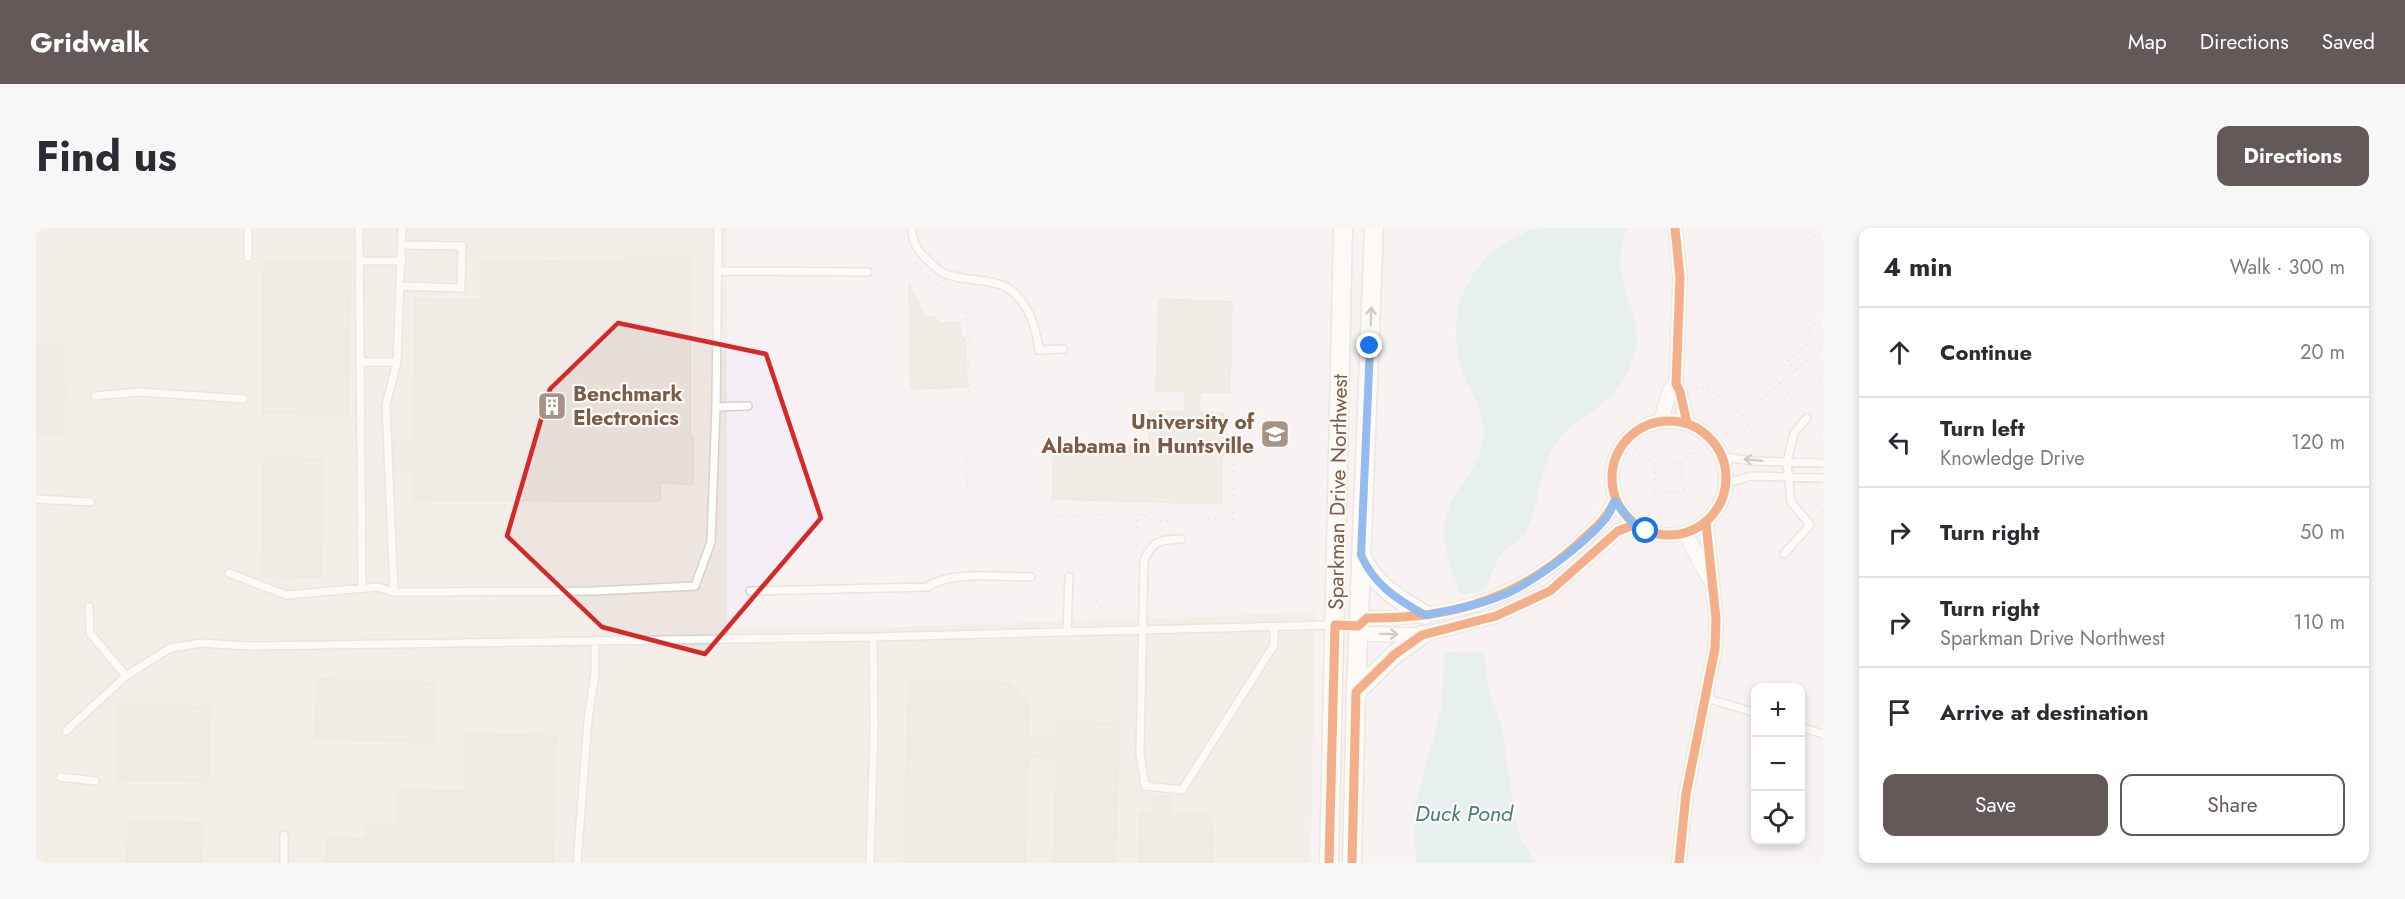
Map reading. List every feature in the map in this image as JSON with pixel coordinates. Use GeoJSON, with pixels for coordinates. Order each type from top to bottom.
{"type":"FeatureCollection","features":[{"type":"Feature","properties":{"kind":"main road","name":"Sparkman Drive Northwest"},"geometry":{"type":"LineString","coordinates":[[1329,863],[1344,228]]}},
{"type":"Feature","properties":{"kind":"main road","name":"Sparkman Drive Northwest"},"geometry":{"type":"LineString","coordinates":[[1352,863],[1356,692],[1374,228]]}},
{"type":"Feature","properties":{"kind":"main road"},"geometry":{"type":"LineString","coordinates":[[1361,555],[1367,568],[1384,589],[1425,615]]}},
{"type":"Feature","properties":{"kind":"main road"},"geometry":{"type":"LineString","coordinates":[[1356,692],[1394,655],[1422,635]]}},
{"type":"Feature","properties":{"kind":"street"},"geometry":{"type":"LineString","coordinates":[[1675,228],[1680,278],[1676,384],[1687,423]]}},
{"type":"Feature","properties":{"kind":"street"},"geometry":{"type":"LineString","coordinates":[[1661,421],[1669,392],[1676,384]]}},
{"type":"Feature","properties":{"kind":"street"},"geometry":{"type":"LineString","coordinates":[[1359,626],[1367,618],[1398,618],[1459,609],[1500,597],[1545,572],[1607,517],[1615,501],[1612,481],[1614,461],[1623,444],[1638,430],[1661,421],[1687,423],[1712,440],[1725,457],[1728,483],[1723,500],[1686,534],[1658,534],[1635,520],[1615,501]]}},
{"type":"Feature","properties":{"kind":"street"},"geometry":{"type":"LineString","coordinates":[[1679,863],[1686,794],[1715,648],[1716,619],[1706,517]]}},
{"type":"Feature","properties":{"kind":"street"},"geometry":{"type":"LineString","coordinates":[[1335,625],[1359,626],[1366,634],[1422,635],[1496,616],[1550,591],[1618,531],[1635,520]]}},
{"type":"Feature","properties":{"kind":"street"},"geometry":{"type":"LineString","coordinates":[[1686,534],[1713,589]]}},
{"type":"Feature","properties":{"kind":"lane"},"geometry":{"type":"LineString","coordinates":[[248,228],[248,257]]}},
{"type":"Feature","properties":{"kind":"lane"},"geometry":{"type":"LineString","coordinates":[[359,228],[362,587]]}},
{"type":"Feature","properties":{"kind":"lane"},"geometry":{"type":"LineString","coordinates":[[394,592],[386,405],[397,362],[402,228]]}},
{"type":"Feature","properties":{"kind":"lane"},"geometry":{"type":"LineString","coordinates":[[229,573],[286,595],[362,587],[378,587],[394,592],[594,591],[695,586],[711,542],[716,407],[718,228]]}},
{"type":"Feature","properties":{"kind":"lane"},"geometry":{"type":"LineString","coordinates":[[912,228],[912,236],[921,254],[942,273],[985,281],[1008,289],[1024,305],[1036,332],[1039,350],[1063,349]]}},
{"type":"Feature","properties":{"kind":"lane"},"geometry":{"type":"LineString","coordinates":[[401,286],[461,288],[462,246],[402,246]]}},
{"type":"Feature","properties":{"kind":"lane"},"geometry":{"type":"LineString","coordinates":[[360,261],[402,261]]}},
{"type":"Feature","properties":{"kind":"lane"},"geometry":{"type":"LineString","coordinates":[[718,271],[867,272]]}},
{"type":"Feature","properties":{"kind":"lane"},"geometry":{"type":"LineString","coordinates":[[361,362],[397,362]]}},
{"type":"Feature","properties":{"kind":"lane"},"geometry":{"type":"LineString","coordinates":[[95,396],[139,392],[244,399]]}},
{"type":"Feature","properties":{"kind":"lane"},"geometry":{"type":"LineString","coordinates":[[716,407],[747,406]]}},
{"type":"Feature","properties":{"kind":"lane"},"geometry":{"type":"LineString","coordinates":[[1784,554],[1810,525],[1791,502],[1787,462],[1794,433],[1807,418]]}},
{"type":"Feature","properties":{"kind":"lane"},"geometry":{"type":"LineString","coordinates":[[1725,457],[1752,461],[1823,463]]}},
{"type":"Feature","properties":{"kind":"lane"},"geometry":{"type":"LineString","coordinates":[[1728,483],[1751,476],[1823,478]]}},
{"type":"Feature","properties":{"kind":"lane"},"geometry":{"type":"LineString","coordinates":[[36,499],[90,502]]}},
{"type":"Feature","properties":{"kind":"lane"},"geometry":{"type":"LineString","coordinates":[[1180,539],[1161,540],[1151,547],[1144,560],[1140,753],[1145,786],[1182,790],[1274,645],[1274,627]]}},
{"type":"Feature","properties":{"kind":"lane"},"geometry":{"type":"LineString","coordinates":[[750,591],[927,587],[938,579],[1031,576]]}},
{"type":"Feature","properties":{"kind":"lane"},"geometry":{"type":"LineString","coordinates":[[1067,632],[1069,577]]}},
{"type":"Feature","properties":{"kind":"lane"},"geometry":{"type":"LineString","coordinates":[[88,607],[90,633],[126,676]]}},
{"type":"Feature","properties":{"kind":"lane"},"geometry":{"type":"LineString","coordinates":[[66,731],[126,676],[170,648],[201,643],[249,646],[873,637],[1335,625]]}},
{"type":"Feature","properties":{"kind":"lane"},"geometry":{"type":"LineString","coordinates":[[870,863],[874,726],[873,637]]}},
{"type":"Feature","properties":{"kind":"lane"},"geometry":{"type":"LineString","coordinates":[[577,863],[588,720],[595,673],[596,640]]}},
{"type":"Feature","properties":{"kind":"lane"},"geometry":{"type":"LineString","coordinates":[[1706,698],[1751,712]]}},
{"type":"Feature","properties":{"kind":"lane"},"geometry":{"type":"LineString","coordinates":[[1805,729],[1823,734]]}},
{"type":"Feature","properties":{"kind":"lane"},"geometry":{"type":"LineString","coordinates":[[60,777],[95,781]]}},
{"type":"Feature","properties":{"kind":"lane"},"geometry":{"type":"LineString","coordinates":[[284,835],[284,863]]}},
{"type":"Feature","properties":{"kind":"path"},"geometry":{"type":"LineString","coordinates":[[1804,228],[1823,241]]}},
{"type":"Feature","properties":{"kind":"path"},"geometry":{"type":"LineString","coordinates":[[913,260],[930,279],[956,294],[964,304],[968,332],[969,407]]}},
{"type":"Feature","properties":{"kind":"path"},"geometry":{"type":"LineString","coordinates":[[1796,370],[1788,361],[1815,338],[1808,330],[1823,317]]}},
{"type":"Feature","properties":{"kind":"path"},"geometry":{"type":"LineString","coordinates":[[1723,430],[1823,348]]}},
{"type":"Feature","properties":{"kind":"path"},"geometry":{"type":"LineString","coordinates":[[1780,383],[1794,400],[1823,377]]}},
{"type":"Feature","properties":{"kind":"path"},"geometry":{"type":"LineString","coordinates":[[1694,386],[1710,390],[1731,404],[1753,432],[1762,450]]}},
{"type":"Feature","properties":{"kind":"path"},"geometry":{"type":"LineString","coordinates":[[1050,394],[1054,407]]}},
{"type":"Feature","properties":{"kind":"path"},"geometry":{"type":"LineString","coordinates":[[1053,423],[1052,516],[1143,514],[1150,521],[1233,519],[1235,424]]}},
{"type":"Feature","properties":{"kind":"path"},"geometry":{"type":"LineString","coordinates":[[968,429],[968,499]]}},
{"type":"Feature","properties":{"kind":"path"},"geometry":{"type":"LineString","coordinates":[[1700,440],[1681,463],[1683,491],[1706,517]]}},
{"type":"Feature","properties":{"kind":"path"},"geometry":{"type":"LineString","coordinates":[[1630,445],[1654,464],[1681,463]]}},
{"type":"Feature","properties":{"kind":"path"},"geometry":{"type":"LineString","coordinates":[[1635,520],[1656,493],[1654,464]]}},
{"type":"Feature","properties":{"kind":"path"},"geometry":{"type":"LineString","coordinates":[[1656,493],[1683,491]]}},
{"type":"Feature","properties":{"kind":"path"},"geometry":{"type":"LineString","coordinates":[[1817,505],[1823,510]]}},
{"type":"Feature","properties":{"kind":"path"},"geometry":{"type":"LineString","coordinates":[[1137,514],[1137,550]]}},
{"type":"Feature","properties":{"kind":"path"},"geometry":{"type":"LineString","coordinates":[[1094,595],[1106,615]]}},
{"type":"Feature","properties":{"kind":"path"},"geometry":{"type":"LineString","coordinates":[[885,701],[886,716]]}},
{"type":"Feature","properties":{"kind":"highlighted area"},"geometry":{"type":"Polygon","coordinates":[[[618,323],[766,354],[821,518],[705,654],[602,627],[507,536],[550,389],[618,323]]]}},
{"type":"Feature","properties":{"kind":"shaded area"},"geometry":{"type":"Polygon","coordinates":[[[36,228],[727,228],[727,628],[890,627],[1315,612],[1311,863],[36,863],[36,228]]]}},
{"type":"Feature","properties":{"kind":"shaded area","name":"University of Alabama in Huntsville"},"geometry":{"type":"Polygon","coordinates":[[[728,228],[1823,228],[1823,863],[1311,863],[1315,612],[890,627],[727,628],[728,228]]]}},
{"type":"Feature","properties":{"kind":"water"},"geometry":{"type":"Polygon","coordinates":[[[1538,228],[1627,228],[1621,250],[1620,267],[1636,324],[1637,345],[1631,364],[1619,387],[1601,405],[1566,431],[1554,447],[1548,459],[1531,521],[1523,536],[1502,554],[1484,591],[1461,595],[1447,555],[1444,531],[1450,506],[1457,491],[1479,456],[1484,433],[1482,415],[1464,375],[1457,351],[1456,327],[1459,305],[1467,284],[1479,266],[1515,237],[1538,228]]]}},
{"type":"Feature","properties":{"kind":"water","name":"Duck Pond"},"geometry":{"type":"Polygon","coordinates":[[[1444,652],[1484,653],[1488,687],[1502,727],[1515,820],[1519,834],[1535,863],[1416,863],[1414,809],[1442,706],[1444,652]]]}},
{"type":"Feature","properties":{"kind":"building","name":"Benchmark Electronics"},"geometry":{"type":"Polygon","coordinates":[[[625,258],[690,258],[690,436],[693,436],[693,484],[660,483],[660,501],[414,500],[414,471],[394,471],[393,442],[414,442],[415,299],[481,300],[482,260],[625,262],[625,258]]]}},
{"type":"Feature","properties":{"kind":"building"},"geometry":{"type":"Polygon","coordinates":[[[264,261],[350,262],[348,414],[263,413],[264,261]]]}},
{"type":"Feature","properties":{"kind":"building"},"geometry":{"type":"Polygon","coordinates":[[[909,283],[924,316],[935,318],[941,323],[960,322],[961,338],[965,338],[967,387],[911,389],[909,283]]]}},
{"type":"Feature","properties":{"kind":"building"},"geometry":{"type":"Polygon","coordinates":[[[1159,299],[1232,302],[1230,393],[1200,392],[1199,412],[1224,413],[1221,504],[1053,499],[1054,444],[1149,447],[1150,411],[1184,412],[1185,391],[1156,391],[1159,299]]]}},
{"type":"Feature","properties":{"kind":"building"},"geometry":{"type":"Polygon","coordinates":[[[36,345],[62,345],[62,385],[67,385],[67,397],[62,397],[62,434],[36,434],[36,345]]]}},
{"type":"Feature","properties":{"kind":"building"},"geometry":{"type":"Polygon","coordinates":[[[264,458],[323,459],[321,577],[262,576],[264,458]]]}},
{"type":"Feature","properties":{"kind":"building"},"geometry":{"type":"Polygon","coordinates":[[[317,679],[436,683],[434,742],[315,739],[317,679]]]}},
{"type":"Feature","properties":{"kind":"building"},"geometry":{"type":"Polygon","coordinates":[[[909,680],[1010,683],[1029,702],[1028,737],[1058,738],[1058,722],[1119,723],[1115,863],[1054,863],[1057,758],[1028,757],[1025,863],[904,863],[909,680]]]}},
{"type":"Feature","properties":{"kind":"building"},"geometry":{"type":"Polygon","coordinates":[[[118,705],[210,707],[208,781],[117,780],[118,705]]]}},
{"type":"Feature","properties":{"kind":"building"},"geometry":{"type":"Polygon","coordinates":[[[466,734],[556,736],[553,863],[326,863],[327,838],[366,839],[366,824],[397,824],[397,790],[464,791],[466,734]]]}},
{"type":"Feature","properties":{"kind":"building"},"geometry":{"type":"Polygon","coordinates":[[[1153,796],[1171,796],[1170,813],[1211,814],[1212,863],[1139,863],[1140,812],[1153,813],[1153,796]]]}},
{"type":"Feature","properties":{"kind":"building"},"geometry":{"type":"Polygon","coordinates":[[[129,821],[203,823],[201,863],[127,863],[129,821]]]}},
{"type":"Feature","properties":{"kind":"cycle path"},"geometry":{"type":"LineString","coordinates":[[1675,228],[1680,278],[1676,384],[1687,423]]}},
{"type":"Feature","properties":{"kind":"cycle path"},"geometry":{"type":"LineString","coordinates":[[1669,421],[1691,425],[1710,437],[1722,456],[1726,478],[1722,500],[1710,519],[1691,531],[1669,535],[1647,531],[1628,519],[1616,500],[1612,478],[1616,456],[1628,437],[1647,425],[1669,421]]}},
{"type":"Feature","properties":{"kind":"cycle path"},"geometry":{"type":"LineString","coordinates":[[1329,863],[1335,625],[1358,626],[1367,618],[1426,615],[1454,610],[1507,592],[1555,563],[1579,543],[1604,519],[1615,501]]}},
{"type":"Feature","properties":{"kind":"cycle path"},"geometry":{"type":"LineString","coordinates":[[1679,863],[1686,794],[1715,648],[1716,619],[1706,523]]}},
{"type":"Feature","properties":{"kind":"cycle path"},"geometry":{"type":"LineString","coordinates":[[1352,863],[1356,692],[1394,655],[1422,635],[1496,616],[1550,591],[1618,531],[1634,525]]}},
{"type":"Feature","properties":{"kind":"place","name":"Benchmark Electronics"},"geometry":{"type":"Point","coordinates":[552,406]}},
{"type":"Feature","properties":{"kind":"place","name":"University of Alabama in Huntsville"},"geometry":{"type":"Point","coordinates":[1275,434]}},
{"type":"Feature","properties":{"kind":"route"},"geometry":{"type":"LineString","coordinates":[[1370,346],[1361,555],[1367,568],[1384,589],[1403,602],[1425,615],[1459,609],[1500,597],[1545,572],[1575,547],[1607,517],[1615,501],[1634,525],[1646,531]]}}]}
